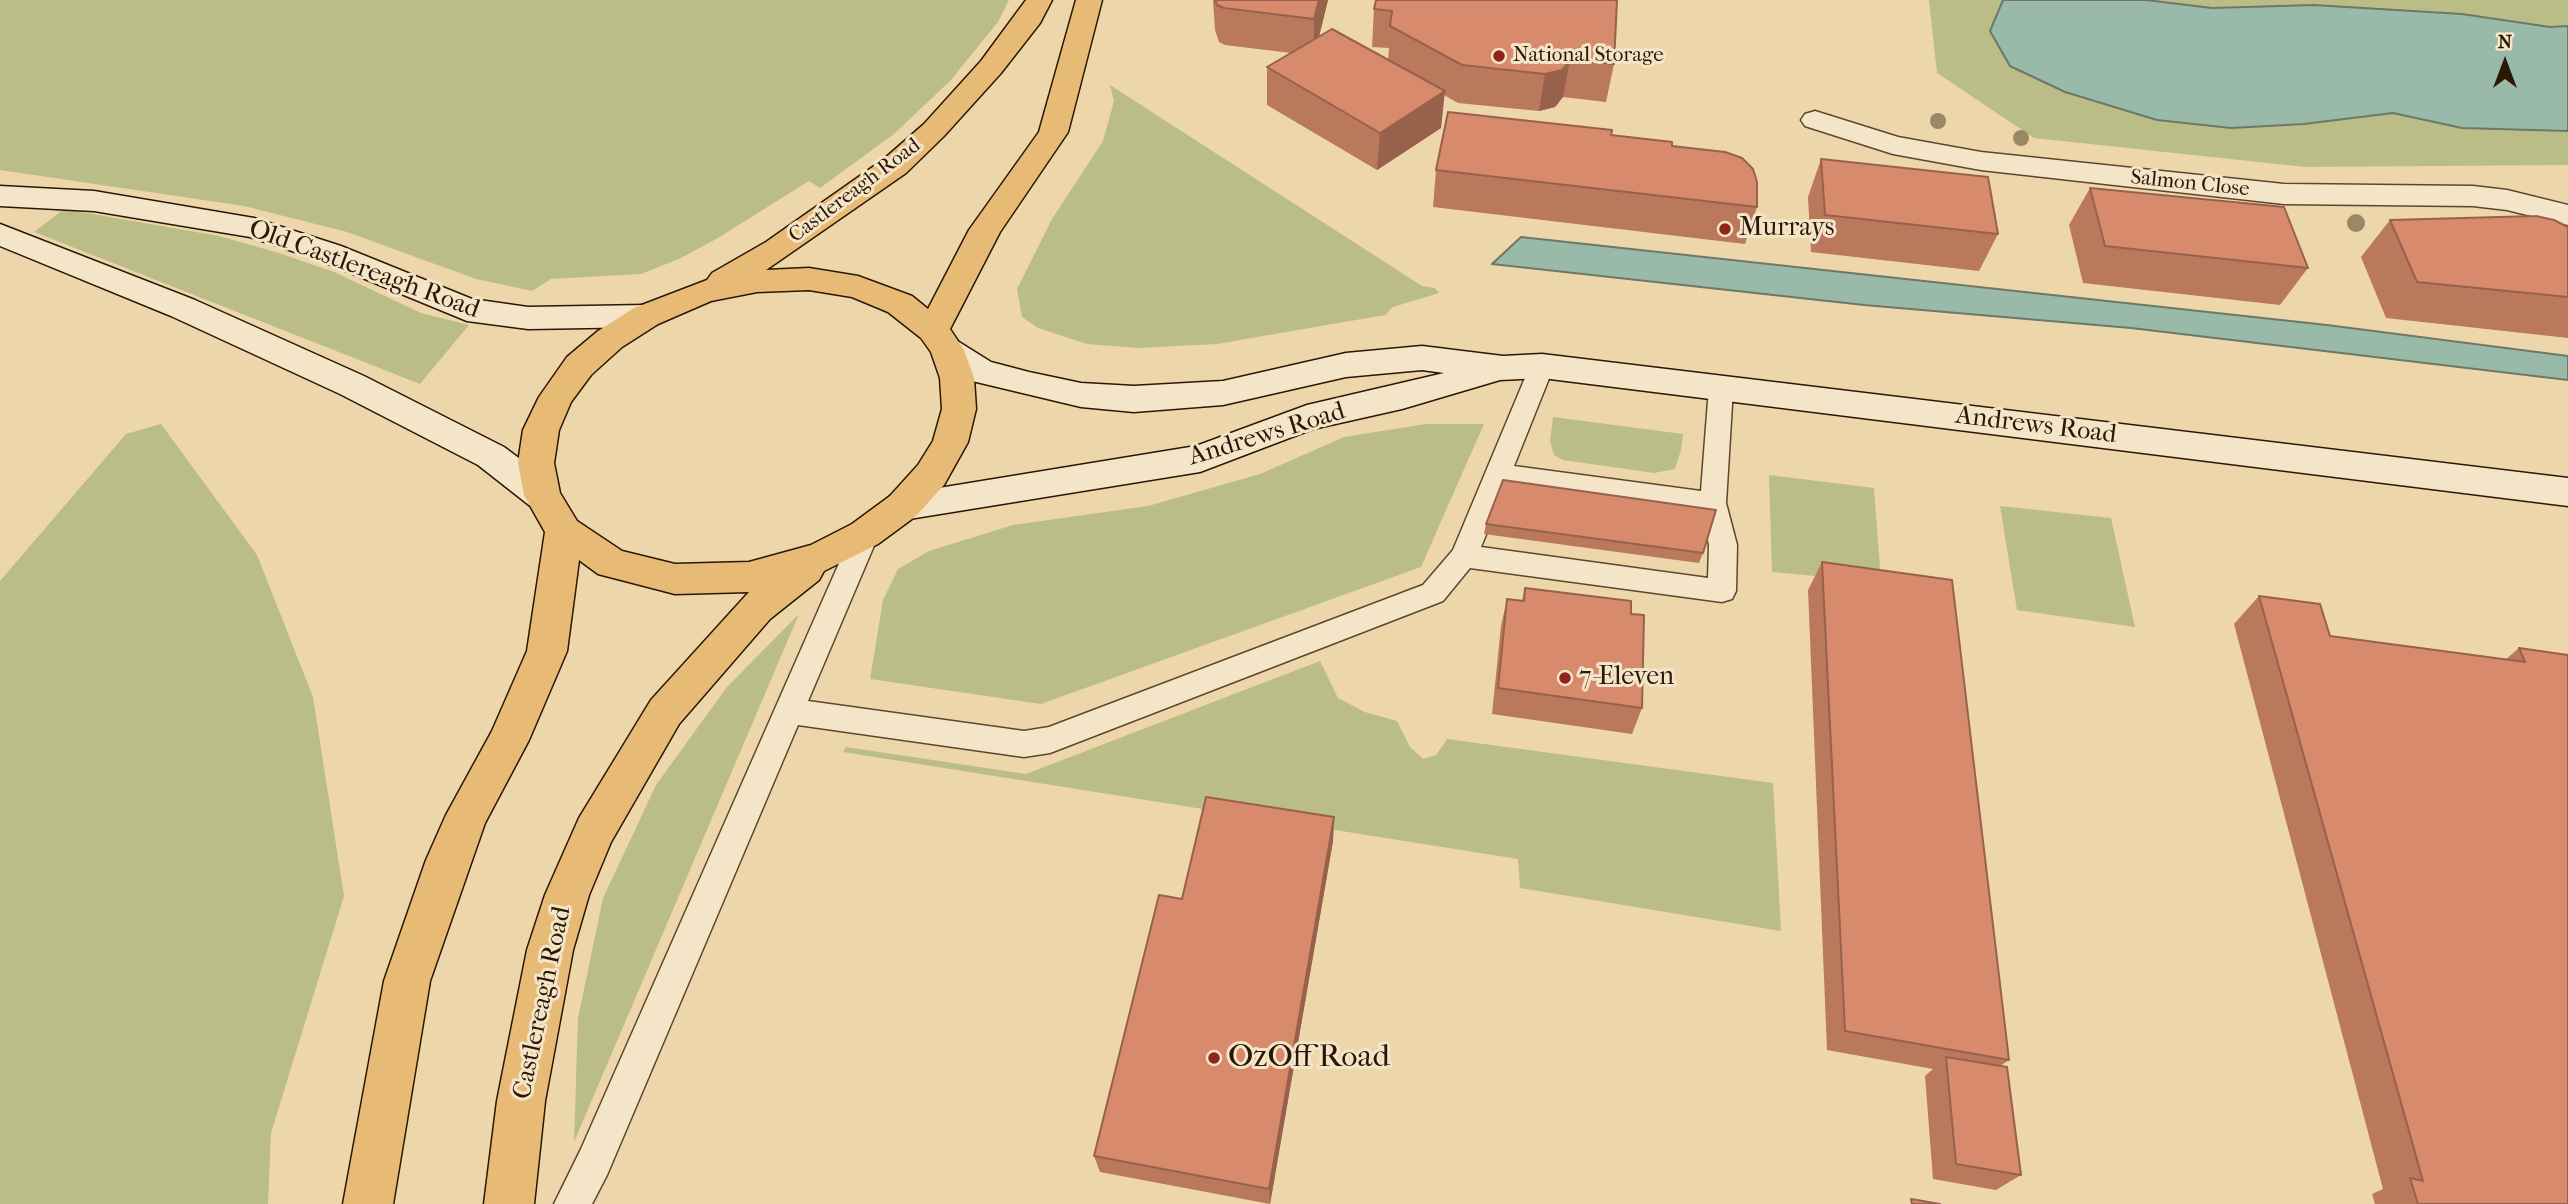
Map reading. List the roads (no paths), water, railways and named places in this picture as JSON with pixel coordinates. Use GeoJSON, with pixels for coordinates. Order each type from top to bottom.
{"type":"FeatureCollection","features":[{"type":"Feature","properties":{"kind":"main road","name":"Castlereagh Road"},"geometry":{"type":"LineString","coordinates":[[703,292],[777,249],[895,166],[934,130],[991,67],[1030,17],[1039,0]]}},
{"type":"Feature","properties":{"kind":"main road"},"geometry":{"type":"LineString","coordinates":[[940,340],[985,230],[1053,132],[1088,0]]}},
{"type":"Feature","properties":{"kind":"main road"},"geometry":{"type":"LineString","coordinates":[[368,1204],[393,1048],[407,981],[453,848],[508,740],[548,651],[553,513],[536,463],[541,430],[556,397],[579,366],[610,339],[646,316],[703,292],[757,281],[796,279],[858,287],[900,304],[940,340],[957,378],[958,410],[950,442],[931,475],[903,506],[865,534],[821,557],[749,577],[675,579],[611,563],[553,513]]}},
{"type":"Feature","properties":{"kind":"main road","name":"Castlereagh Road"},"geometry":{"type":"LineString","coordinates":[[509,1204],[521,1101],[550,950],[567,895],[594,832],[664,712],[756,608],[821,557]]}},
{"type":"Feature","properties":{"kind":"street","name":"Salmon Close"},"geometry":{"type":"LineString","coordinates":[[1815,120],[1893,145],[1981,161],[2284,194],[2473,196],[2507,200],[2568,215]]}},
{"type":"Feature","properties":{"kind":"street","name":"Old Castlereagh Road"},"geometry":{"type":"LineString","coordinates":[[0,196],[94,201],[254,228],[330,253],[467,310],[527,318],[646,316]]}},
{"type":"Feature","properties":{"kind":"street"},"geometry":{"type":"LineString","coordinates":[[0,234],[183,308],[352,385],[491,456],[553,513]]}},
{"type":"Feature","properties":{"kind":"street","name":"Andrews Road"},"geometry":{"type":"LineString","coordinates":[[940,340],[980,371],[1081,395],[1134,399],[1223,393],[1346,365],[1422,358],[1503,368],[1542,366],[2568,492]]}},
{"type":"Feature","properties":{"kind":"street","name":"Andrews Road"},"geometry":{"type":"LineString","coordinates":[[903,506],[1200,458],[1307,418],[1402,397],[1503,368]]}},
{"type":"Feature","properties":{"kind":"lane"},"geometry":{"type":"LineString","coordinates":[[788,711],[1024,744],[1051,740],[1433,593],[1464,556],[1542,366]]}},
{"type":"Feature","properties":{"kind":"lane"},"geometry":{"type":"LineString","coordinates":[[1464,556],[1722,591],[1723,545],[1713,503],[1721,388]]}},
{"type":"Feature","properties":{"kind":"lane"},"geometry":{"type":"LineString","coordinates":[[1498,474],[1713,503]]}},
{"type":"Feature","properties":{"kind":"lane"},"geometry":{"type":"LineString","coordinates":[[572,1204],[599,1150],[865,534]]}},
{"type":"Feature","properties":{"kind":"place","name":"National Storage"},"geometry":{"type":"Point","coordinates":[1499,56]}},
{"type":"Feature","properties":{"kind":"place","name":"Murrays"},"geometry":{"type":"Point","coordinates":[1725,229]}},
{"type":"Feature","properties":{"kind":"place","name":"7-Eleven"},"geometry":{"type":"Point","coordinates":[1565,678]}},
{"type":"Feature","properties":{"kind":"place","name":"OzOff Road"},"geometry":{"type":"Point","coordinates":[1214,1058]}}]}
